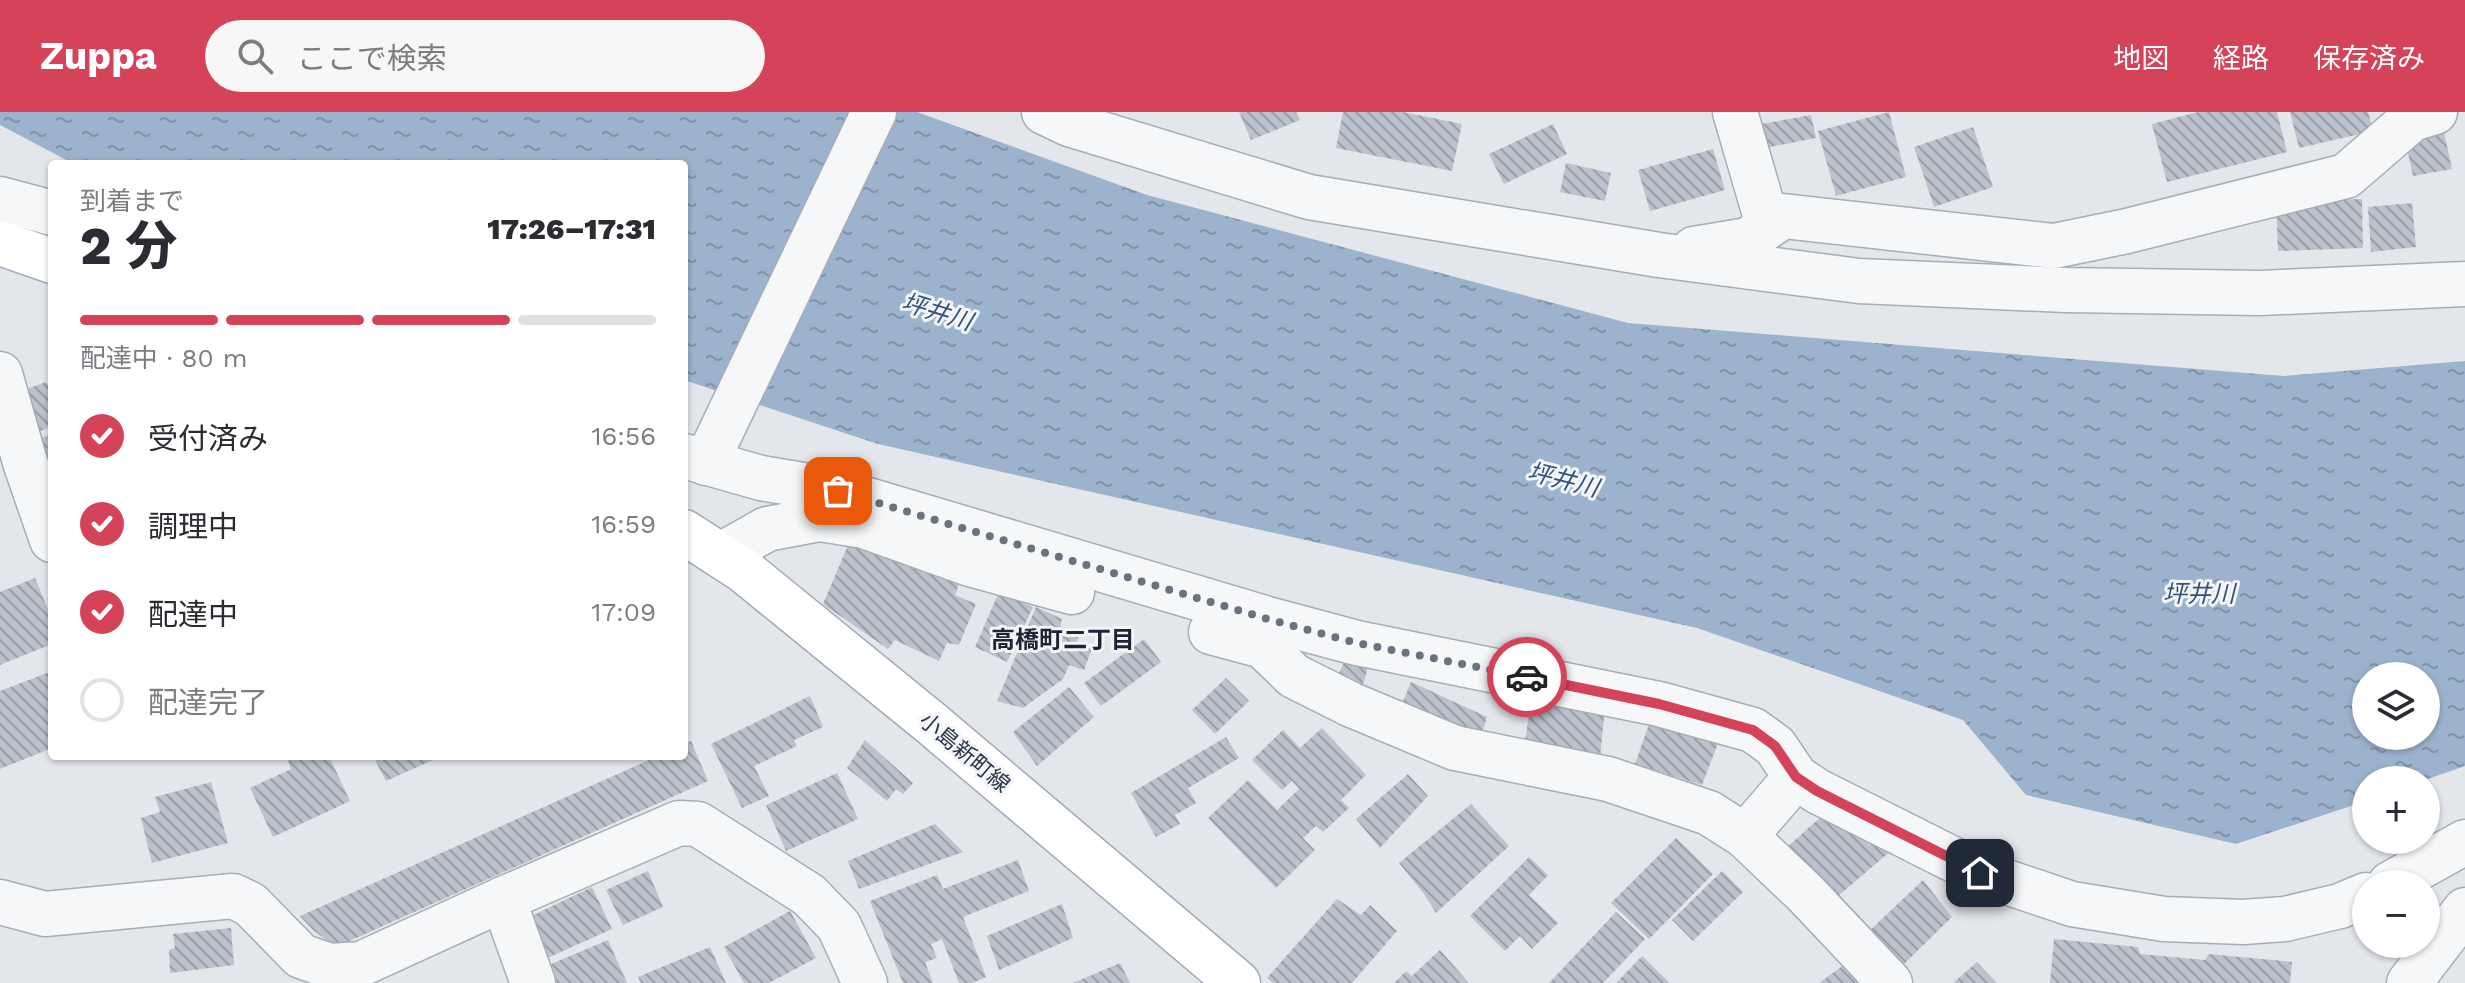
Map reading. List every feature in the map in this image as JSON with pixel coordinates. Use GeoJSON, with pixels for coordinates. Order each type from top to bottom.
{"type":"FeatureCollection","features":[{"type":"Feature","properties":{"kind":"main road"},"geometry":{"type":"LineString","coordinates":[[0,243],[48,260]]}},
{"type":"Feature","properties":{"kind":"main road","name":"小島新町線"},"geometry":{"type":"LineString","coordinates":[[688,534],[743,570],[920,714],[1238,983]]}},
{"type":"Feature","properties":{"kind":"street"},"geometry":{"type":"LineString","coordinates":[[874,112],[702,453],[761,478],[838,491],[1039,567],[1263,646],[1294,676],[1352,705],[1455,748],[1608,779],[1709,813],[1745,836],[1806,894],[1890,983]]}},
{"type":"Feature","properties":{"kind":"street"},"geometry":{"type":"LineString","coordinates":[[1044,112],[1069,124],[1309,197],[1659,255],[1859,281],[2066,290],[2260,293],[2465,284]]}},
{"type":"Feature","properties":{"kind":"street"},"geometry":{"type":"LineString","coordinates":[[1735,112],[1768,225]]}},
{"type":"Feature","properties":{"kind":"street"},"geometry":{"type":"LineString","coordinates":[[1659,255],[1748,240],[1783,216],[2054,246],[2127,231],[2346,176],[2412,119],[2435,112]]}},
{"type":"Feature","properties":{"kind":"street"},"geometry":{"type":"LineString","coordinates":[[0,199],[48,212]]}},
{"type":"Feature","properties":{"kind":"street"},"geometry":{"type":"LineString","coordinates":[[0,374],[13,466],[48,517]]}},
{"type":"Feature","properties":{"kind":"street"},"geometry":{"type":"LineString","coordinates":[[721,555],[767,529],[820,519],[864,526],[970,564],[1039,567],[1357,643],[1659,704],[1753,730],[1775,746],[1796,777],[1817,791],[1980,873],[2072,904],[2164,919],[2243,922],[2285,919],[2352,901]]}},
{"type":"Feature","properties":{"kind":"street"},"geometry":{"type":"LineString","coordinates":[[1745,836],[1796,777]]}},
{"type":"Feature","properties":{"kind":"street"},"geometry":{"type":"LineString","coordinates":[[0,902],[45,914],[233,896],[250,904],[301,956],[330,966],[361,964],[679,823],[698,824],[809,895],[839,926],[865,983]]}},
{"type":"Feature","properties":{"kind":"street"},"geometry":{"type":"LineString","coordinates":[[2415,870],[2465,842]]}},
{"type":"Feature","properties":{"kind":"street"},"geometry":{"type":"LineString","coordinates":[[503,899],[533,983]]}},
{"type":"Feature","properties":{"kind":"street"},"geometry":{"type":"LineString","coordinates":[[2409,983],[2465,910]]}},
{"type":"Feature","properties":{"kind":"water","name":"坪井川"},"geometry":{"type":"Polygon","coordinates":[[[0,112],[917,112],[1147,195],[1628,323],[2284,376],[2465,361],[2465,766],[2440,775],[2440,766],[2352,766],[2352,806],[2236,844],[2026,795],[1963,720],[1697,628],[878,444],[688,381],[688,160],[66,160],[0,125],[0,112]]]}},
{"type":"Feature","properties":{"kind":"building"},"geometry":{"type":"Polygon","coordinates":[[[1239,112],[1296,112],[1300,120],[1251,140],[1239,112]]]}},
{"type":"Feature","properties":{"kind":"building"},"geometry":{"type":"Polygon","coordinates":[[[1343,112],[1403,112],[1462,124],[1452,171],[1336,148],[1343,112]]]}},
{"type":"Feature","properties":{"kind":"building"},"geometry":{"type":"Polygon","coordinates":[[[1889,112],[1906,177],[1836,196],[1818,131],[1889,112]]]}},
{"type":"Feature","properties":{"kind":"building"},"geometry":{"type":"Polygon","coordinates":[[[2198,112],[2277,112],[2287,152],[2167,182],[2152,124],[2198,112]]]}},
{"type":"Feature","properties":{"kind":"building"},"geometry":{"type":"Polygon","coordinates":[[[2290,112],[2368,112],[2373,131],[2299,148],[2290,112]]]}},
{"type":"Feature","properties":{"kind":"building"},"geometry":{"type":"Polygon","coordinates":[[[1811,115],[1816,138],[1760,149],[1756,125],[1811,115]]]}},
{"type":"Feature","properties":{"kind":"building"},"geometry":{"type":"Polygon","coordinates":[[[1553,124],[1567,154],[1504,184],[1489,154],[1553,124]]]}},
{"type":"Feature","properties":{"kind":"building"},"geometry":{"type":"Polygon","coordinates":[[[1973,127],[1993,187],[1934,207],[1914,147],[1973,127]]]}},
{"type":"Feature","properties":{"kind":"building"},"geometry":{"type":"Polygon","coordinates":[[[2444,132],[2452,169],[2413,176],[2405,139],[2444,132]]]}},
{"type":"Feature","properties":{"kind":"building"},"geometry":{"type":"Polygon","coordinates":[[[1713,149],[1725,190],[1650,211],[1638,170],[1713,149]]]}},
{"type":"Feature","properties":{"kind":"building"},"geometry":{"type":"Polygon","coordinates":[[[1566,163],[1611,173],[1605,201],[1560,192],[1566,163]]]}},
{"type":"Feature","properties":{"kind":"building"},"geometry":{"type":"Polygon","coordinates":[[[2362,199],[2363,248],[2278,251],[2276,202],[2362,199]]]}},
{"type":"Feature","properties":{"kind":"building"},"geometry":{"type":"Polygon","coordinates":[[[2412,203],[2416,247],[2371,252],[2368,207],[2412,203]]]}},
{"type":"Feature","properties":{"kind":"building"},"geometry":{"type":"Polygon","coordinates":[[[46,382],[48,428],[36,433],[16,393],[46,382]]]}},
{"type":"Feature","properties":{"kind":"building"},"geometry":{"type":"Polygon","coordinates":[[[48,436],[48,457],[40,439],[48,436]]]}},
{"type":"Feature","properties":{"kind":"building"},"geometry":{"type":"Polygon","coordinates":[[[851,538],[961,579],[955,595],[976,604],[959,645],[947,643],[939,661],[895,640],[888,649],[823,604],[851,538]]]}},
{"type":"Feature","properties":{"kind":"building"},"geometry":{"type":"Polygon","coordinates":[[[35,578],[48,609],[48,646],[0,665],[0,592],[35,578]]]}},
{"type":"Feature","properties":{"kind":"building"},"geometry":{"type":"Polygon","coordinates":[[[999,592],[1033,607],[1007,662],[975,647],[999,592]]]}},
{"type":"Feature","properties":{"kind":"building"},"geometry":{"type":"Polygon","coordinates":[[[1036,607],[1062,619],[1060,626],[1079,634],[1077,642],[1092,649],[1084,670],[1069,665],[1063,679],[1023,708],[997,701],[1036,607]]]}},
{"type":"Feature","properties":{"kind":"building"},"geometry":{"type":"Polygon","coordinates":[[[1144,639],[1161,662],[1101,706],[1084,683],[1144,639]]]}},
{"type":"Feature","properties":{"kind":"building"},"geometry":{"type":"Polygon","coordinates":[[[1346,657],[1369,664],[1360,694],[1334,685],[1346,657]]]}},
{"type":"Feature","properties":{"kind":"building"},"geometry":{"type":"Polygon","coordinates":[[[48,673],[48,750],[0,769],[0,691],[48,673]]]}},
{"type":"Feature","properties":{"kind":"building"},"geometry":{"type":"Polygon","coordinates":[[[1226,678],[1249,701],[1215,734],[1192,710],[1226,678]]]}},
{"type":"Feature","properties":{"kind":"building"},"geometry":{"type":"Polygon","coordinates":[[[1411,682],[1487,717],[1479,741],[1400,709],[1411,682]]]}},
{"type":"Feature","properties":{"kind":"building"},"geometry":{"type":"Polygon","coordinates":[[[1069,687],[1094,717],[1037,766],[1013,732],[1069,687]]]}},
{"type":"Feature","properties":{"kind":"building"},"geometry":{"type":"Polygon","coordinates":[[[1532,694],[1605,708],[1600,758],[1525,742],[1532,694]]]}},
{"type":"Feature","properties":{"kind":"building"},"geometry":{"type":"Polygon","coordinates":[[[810,696],[823,727],[794,740],[797,746],[754,766],[769,796],[742,808],[711,744],[810,696]]]}},
{"type":"Feature","properties":{"kind":"building"},"geometry":{"type":"Polygon","coordinates":[[[1650,721],[1718,743],[1702,785],[1635,764],[1650,721]]]}},
{"type":"Feature","properties":{"kind":"building"},"geometry":{"type":"Polygon","coordinates":[[[1322,728],[1366,775],[1341,800],[1349,808],[1323,832],[1316,826],[1303,838],[1315,850],[1276,888],[1208,818],[1248,780],[1277,810],[1299,789],[1292,781],[1282,790],[1252,760],[1283,730],[1300,748],[1322,728]]]}},
{"type":"Feature","properties":{"kind":"building"},"geometry":{"type":"Polygon","coordinates":[[[1226,737],[1239,758],[1188,788],[1196,803],[1175,815],[1180,824],[1156,837],[1131,793],[1226,737]]]}},
{"type":"Feature","properties":{"kind":"building"},"geometry":{"type":"Polygon","coordinates":[[[865,740],[913,783],[903,794],[896,789],[887,801],[847,768],[865,740]]]}},
{"type":"Feature","properties":{"kind":"building"},"geometry":{"type":"Polygon","coordinates":[[[691,741],[708,781],[336,947],[300,916],[649,760],[688,760],[688,742],[691,741]]]}},
{"type":"Feature","properties":{"kind":"building"},"geometry":{"type":"Polygon","coordinates":[[[331,760],[350,801],[273,837],[250,788],[291,769],[288,761],[331,760]]]}},
{"type":"Feature","properties":{"kind":"building"},"geometry":{"type":"Polygon","coordinates":[[[375,760],[433,760],[386,781],[375,760]]]}},
{"type":"Feature","properties":{"kind":"building"},"geometry":{"type":"Polygon","coordinates":[[[837,773],[858,819],[786,851],[766,805],[837,773]]]}},
{"type":"Feature","properties":{"kind":"building"},"geometry":{"type":"Polygon","coordinates":[[[1408,774],[1428,796],[1380,848],[1356,819],[1408,774]]]}},
{"type":"Feature","properties":{"kind":"building"},"geometry":{"type":"Polygon","coordinates":[[[211,782],[228,843],[152,863],[141,818],[160,812],[155,797],[211,782]]]}},
{"type":"Feature","properties":{"kind":"building"},"geometry":{"type":"Polygon","coordinates":[[[1471,804],[1509,846],[1436,913],[1399,863],[1471,804]]]}},
{"type":"Feature","properties":{"kind":"building"},"geometry":{"type":"Polygon","coordinates":[[[1824,814],[1835,826],[1845,817],[1869,845],[1880,836],[1892,850],[1838,896],[1824,880],[1819,885],[1786,848],[1824,814]]]}},
{"type":"Feature","properties":{"kind":"building"},"geometry":{"type":"Polygon","coordinates":[[[935,824],[963,852],[859,889],[848,861],[935,824]]]}},
{"type":"Feature","properties":{"kind":"building"},"geometry":{"type":"Polygon","coordinates":[[[1676,838],[1713,874],[1649,939],[1611,903],[1676,838]]]}},
{"type":"Feature","properties":{"kind":"building"},"geometry":{"type":"Polygon","coordinates":[[[1529,857],[1548,875],[1529,895],[1558,923],[1532,949],[1520,936],[1505,951],[1470,916],[1529,857]]]}},
{"type":"Feature","properties":{"kind":"building"},"geometry":{"type":"Polygon","coordinates":[[[1018,860],[1029,891],[963,917],[986,977],[972,983],[959,983],[942,939],[931,944],[937,958],[925,962],[933,983],[903,983],[870,901],[937,875],[943,889],[1018,860]]]}},
{"type":"Feature","properties":{"kind":"building"},"geometry":{"type":"Polygon","coordinates":[[[648,871],[663,907],[623,925],[606,890],[648,871]]]}},
{"type":"Feature","properties":{"kind":"building"},"geometry":{"type":"Polygon","coordinates":[[[1722,871],[1743,892],[1693,941],[1672,920],[1722,871]]]}},
{"type":"Feature","properties":{"kind":"building"},"geometry":{"type":"Polygon","coordinates":[[[1923,880],[1952,917],[1900,968],[1865,935],[1923,880]]]}},
{"type":"Feature","properties":{"kind":"building"},"geometry":{"type":"Polygon","coordinates":[[[592,887],[612,929],[543,960],[525,919],[592,887]]]}},
{"type":"Feature","properties":{"kind":"building"},"geometry":{"type":"Polygon","coordinates":[[[1337,899],[1361,915],[1370,905],[1397,931],[1352,983],[1273,983],[1267,978],[1337,899]]]}},
{"type":"Feature","properties":{"kind":"building"},"geometry":{"type":"Polygon","coordinates":[[[1062,904],[1073,938],[999,970],[987,936],[1062,904]]]}},
{"type":"Feature","properties":{"kind":"building"},"geometry":{"type":"Polygon","coordinates":[[[790,911],[816,958],[769,983],[744,983],[724,947],[790,911]]]}},
{"type":"Feature","properties":{"kind":"building"},"geometry":{"type":"Polygon","coordinates":[[[1616,912],[1645,939],[1603,983],[1549,983],[1616,912]]]}},
{"type":"Feature","properties":{"kind":"building"},"geometry":{"type":"Polygon","coordinates":[[[231,928],[234,965],[170,973],[169,950],[175,948],[173,934],[231,928]]]}},
{"type":"Feature","properties":{"kind":"building"},"geometry":{"type":"Polygon","coordinates":[[[2054,939],[2138,947],[2140,954],[2205,960],[2209,954],[2292,962],[2290,983],[2050,983],[2054,939]]]}},
{"type":"Feature","properties":{"kind":"building"},"geometry":{"type":"Polygon","coordinates":[[[608,940],[627,983],[557,983],[549,965],[608,940]]]}},
{"type":"Feature","properties":{"kind":"building"},"geometry":{"type":"Polygon","coordinates":[[[710,947],[726,983],[641,983],[638,977],[710,947]]]}},
{"type":"Feature","properties":{"kind":"building"},"geometry":{"type":"Polygon","coordinates":[[[1440,950],[1469,983],[1394,983],[1406,971],[1412,976],[1440,950]]]}},
{"type":"Feature","properties":{"kind":"building"},"geometry":{"type":"Polygon","coordinates":[[[1642,956],[1670,983],[1616,983],[1642,956]]]}},
{"type":"Feature","properties":{"kind":"building"},"geometry":{"type":"Polygon","coordinates":[[[1855,957],[1873,983],[1819,983],[1855,957]]]}},
{"type":"Feature","properties":{"kind":"building"},"geometry":{"type":"Polygon","coordinates":[[[1977,962],[1997,983],[1953,983],[1977,962]]]}},
{"type":"Feature","properties":{"kind":"building"},"geometry":{"type":"Polygon","coordinates":[[[1120,963],[1130,983],[1073,983],[1120,963]]]}},
{"type":"Feature","properties":{"kind":"way so far"},"geometry":{"type":"LineString","coordinates":[[838,491],[1271,620],[1357,643],[1527,677]]}},
{"type":"Feature","properties":{"kind":"district","name":"高橋町二丁目"},"geometry":{"type":"Point","coordinates":[1063,640]}},
{"type":"Feature","properties":{"kind":"route"},"geometry":{"type":"LineString","coordinates":[[1527,677],[1659,704],[1753,730],[1775,746],[1796,777],[1817,791],[1980,873]]}}]}
